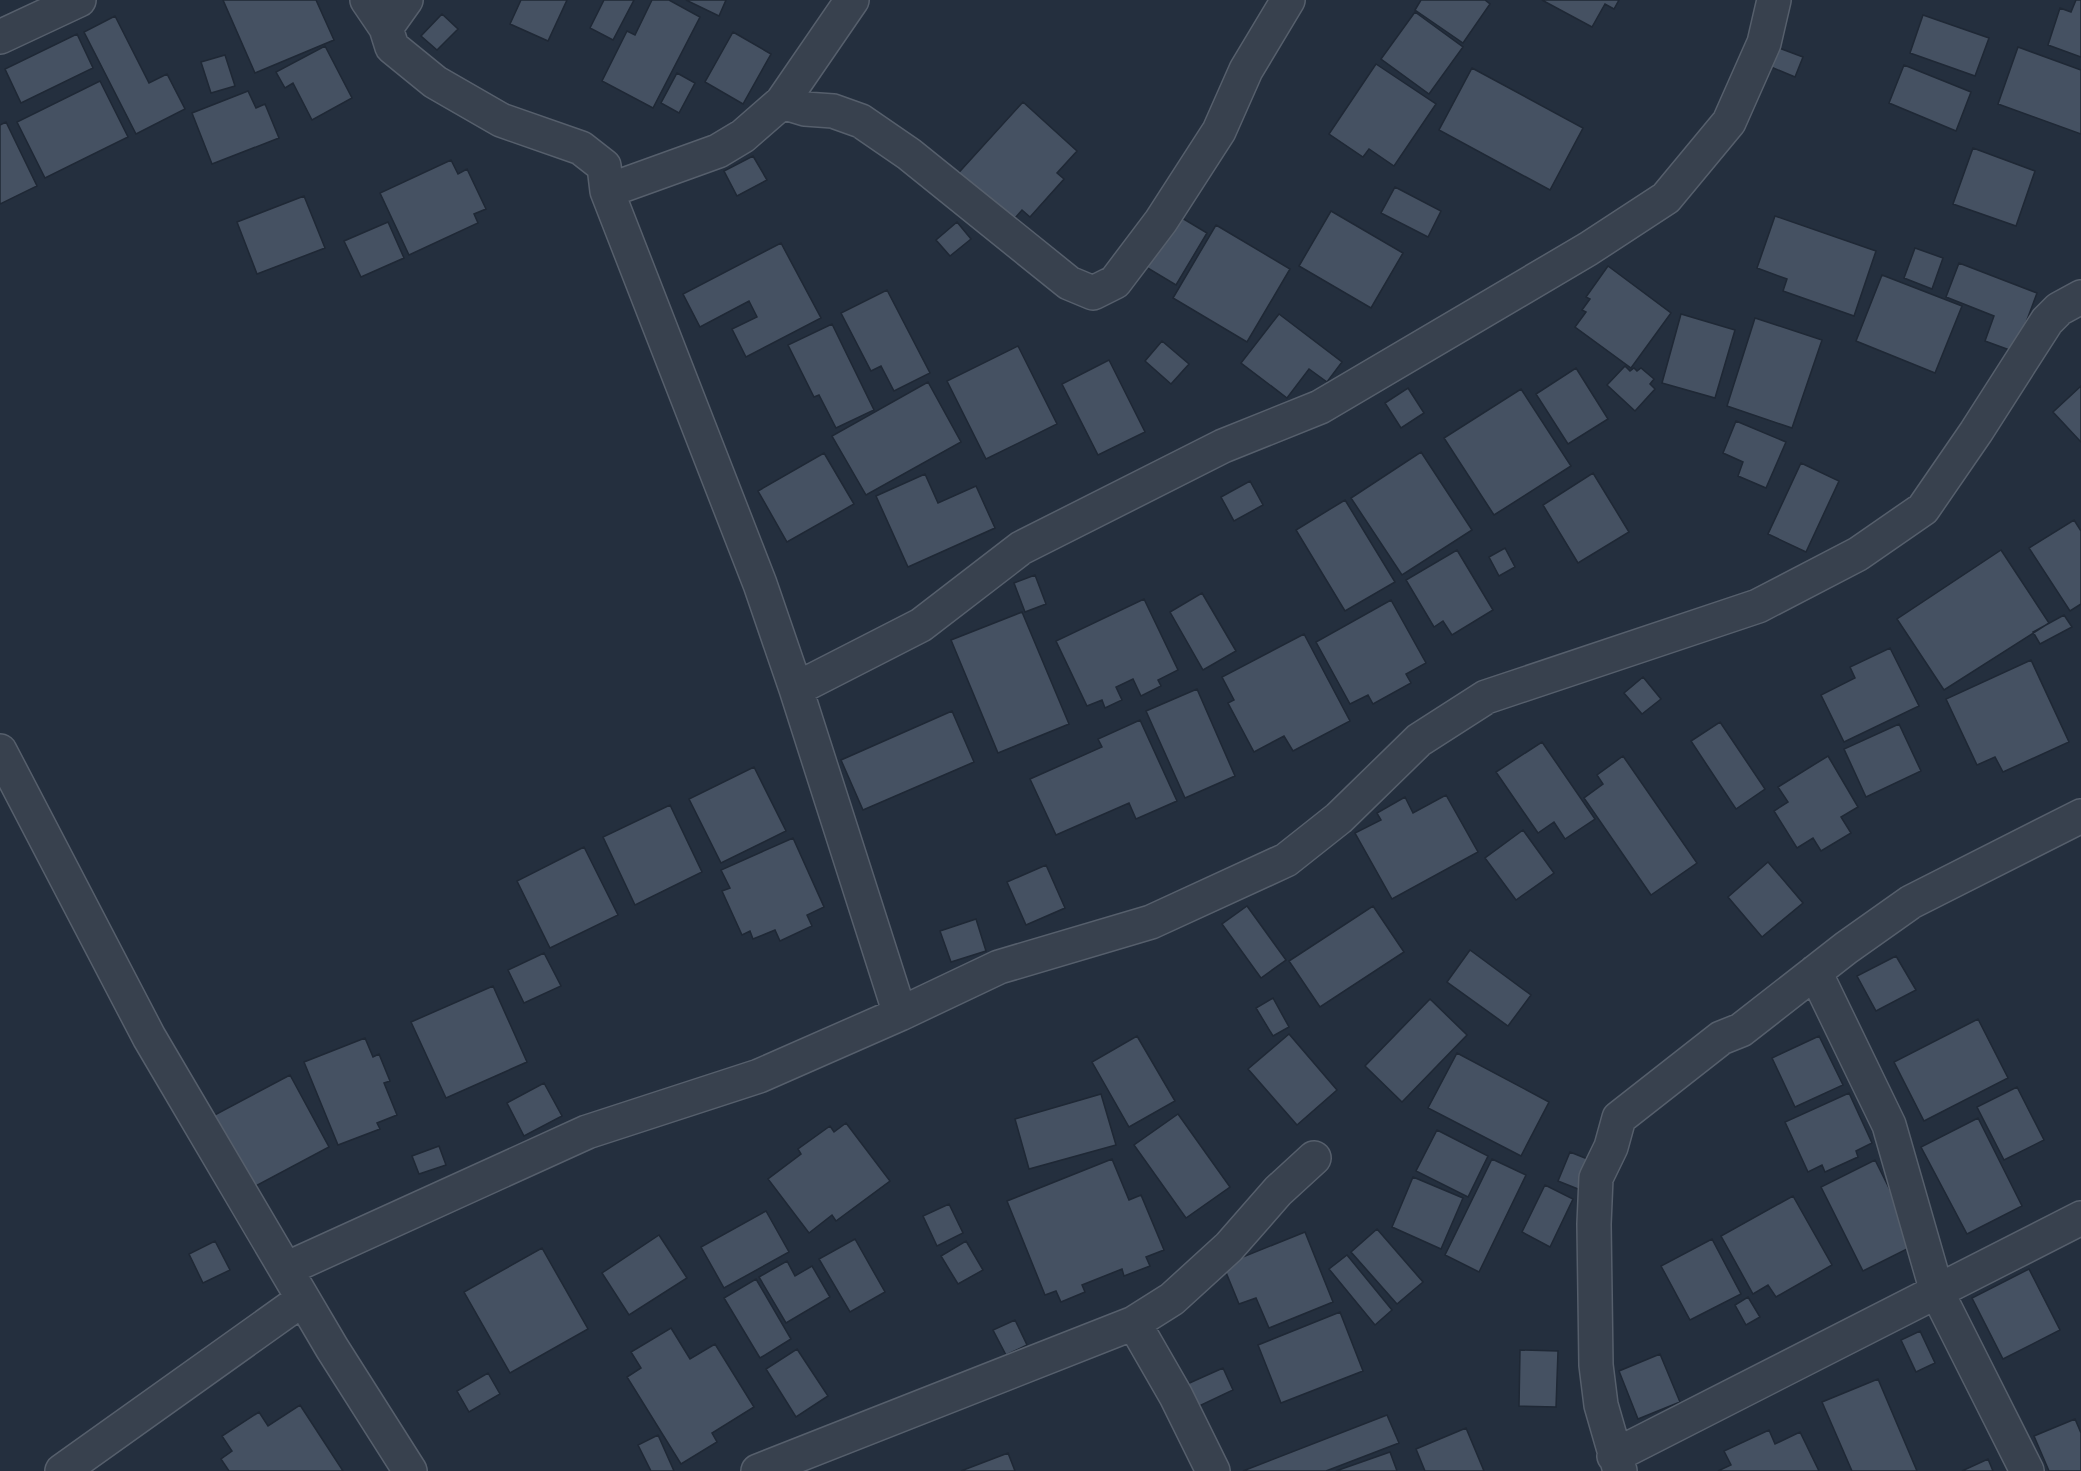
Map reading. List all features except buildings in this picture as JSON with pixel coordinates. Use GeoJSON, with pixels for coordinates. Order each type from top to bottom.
{"type":"FeatureCollection","features":[{"type":"Feature","properties":{"kind":"street"},"geometry":{"type":"LineString","coordinates":[[0,37],[80,0]]}},
{"type":"Feature","properties":{"kind":"street"},"geometry":{"type":"LineString","coordinates":[[367,0],[386,28],[392,47],[435,82],[501,120],[581,148],[604,166],[607,191],[760,584],[900,1014]]}},
{"type":"Feature","properties":{"kind":"street"},"geometry":{"type":"LineString","coordinates":[[386,28],[406,0]]}},
{"type":"Feature","properties":{"kind":"street"},"geometry":{"type":"LineString","coordinates":[[607,191],[718,151],[743,136],[782,102],[852,0]]}},
{"type":"Feature","properties":{"kind":"street"},"geometry":{"type":"LineString","coordinates":[[782,102],[805,109],[833,111],[861,121],[909,154],[1069,283],[1093,293],[1115,282],[1161,221],[1219,131],[1246,70],[1288,0]]}},
{"type":"Feature","properties":{"kind":"street"},"geometry":{"type":"LineString","coordinates":[[796,689],[921,625],[1021,548],[1223,446],[1320,407],[1588,249],[1666,198],[1729,122],[1764,43],[1774,0]]}},
{"type":"Feature","properties":{"kind":"street"},"geometry":{"type":"LineString","coordinates":[[286,1269],[587,1132],[759,1076],[900,1014],[999,967],[1151,922],[1286,860],[1339,818],[1419,740],[1486,697],[1758,606],[1858,554],[1923,508],[1976,432],[2047,321],[2059,309],[2081,297]]}},
{"type":"Feature","properties":{"kind":"street"},"geometry":{"type":"LineString","coordinates":[[0,751],[149,1036],[332,1348],[410,1471]]}},
{"type":"Feature","properties":{"kind":"street"},"geometry":{"type":"LineString","coordinates":[[2081,816],[1911,902],[1815,972],[1741,1030],[1721,1038],[1619,1118],[1611,1147],[1596,1178],[1594,1224],[1596,1365],[1601,1405],[1617,1464],[1937,1292],[2081,1218]]}},
{"type":"Feature","properties":{"kind":"street"},"geometry":{"type":"LineString","coordinates":[[1815,972],[1889,1125],[1937,1292],[2027,1471]]}},
{"type":"Feature","properties":{"kind":"street"},"geometry":{"type":"LineString","coordinates":[[758,1471],[1134,1323],[1172,1299],[1229,1247],[1278,1191],[1314,1158]]}},
{"type":"Feature","properties":{"kind":"street"},"geometry":{"type":"LineString","coordinates":[[62,1471],[303,1299]]}},
{"type":"Feature","properties":{"kind":"street"},"geometry":{"type":"LineString","coordinates":[[1134,1323],[1176,1396],[1213,1471]]}}]}
